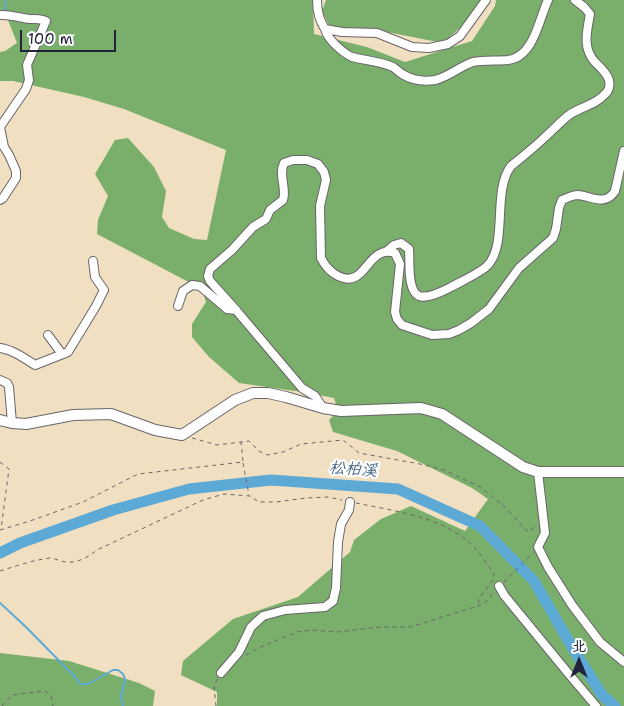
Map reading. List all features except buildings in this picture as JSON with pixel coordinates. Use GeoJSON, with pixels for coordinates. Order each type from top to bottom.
{"type":"FeatureCollection","features":[{"type":"Feature","properties":{"kind":"main road"},"geometry":{"type":"LineString","coordinates":[[0,420],[26,424],[73,415],[111,414],[156,430],[182,436],[235,400],[253,393],[268,393],[341,411],[421,408],[442,414],[523,467],[538,472],[624,472]]}},
{"type":"Feature","properties":{"kind":"street"},"geometry":{"type":"LineString","coordinates":[[317,0],[317,10],[326,36],[348,55],[392,67],[414,80],[421,81],[435,80],[447,76],[474,62],[509,60],[518,57],[527,48],[536,32],[548,0]]}},
{"type":"Feature","properties":{"kind":"street"},"geometry":{"type":"LineString","coordinates":[[325,30],[377,32],[412,47],[429,48],[448,44],[460,36],[486,0]]}},
{"type":"Feature","properties":{"kind":"street"},"geometry":{"type":"LineString","coordinates":[[323,408],[315,396],[302,388],[210,281],[208,276],[210,269],[232,250],[253,226],[266,219],[270,210],[284,200],[285,194],[281,168],[284,163],[294,160],[307,160],[318,164],[324,172],[326,180],[320,206],[321,258],[325,266],[334,274],[344,279],[354,278],[362,272],[376,255],[401,243],[409,249],[410,282],[413,291],[420,296],[428,296],[448,288],[487,267],[495,255],[502,190],[507,172],[511,166],[547,136],[561,121],[574,112],[599,100],[607,92],[609,86],[609,78],[591,58],[587,50],[586,38],[590,14],[584,6],[575,0]]}},
{"type":"Feature","properties":{"kind":"street"},"geometry":{"type":"LineString","coordinates":[[0,15],[13,15],[29,19],[40,18],[46,21],[27,65],[29,80],[26,89],[0,127],[4,147],[16,170],[16,178],[0,200]]}},
{"type":"Feature","properties":{"kind":"street"},"geometry":{"type":"LineString","coordinates":[[387,251],[394,253],[400,264],[395,312],[397,319],[402,325],[432,336],[449,334],[459,330],[489,309],[519,268],[554,238],[562,200],[579,195],[602,200],[608,199],[612,195],[615,191],[624,151]]}},
{"type":"Feature","properties":{"kind":"street"},"geometry":{"type":"LineString","coordinates":[[0,348],[15,353],[35,365],[68,352],[104,290],[94,277],[93,261]]}},
{"type":"Feature","properties":{"kind":"street"},"geometry":{"type":"LineString","coordinates":[[178,306],[183,291],[192,285],[200,286],[227,309],[236,310]]}},
{"type":"Feature","properties":{"kind":"street"},"geometry":{"type":"LineString","coordinates":[[48,335],[62,354]]}},
{"type":"Feature","properties":{"kind":"street"},"geometry":{"type":"LineString","coordinates":[[0,380],[7,383],[10,387],[12,423]]}},
{"type":"Feature","properties":{"kind":"street"},"geometry":{"type":"LineString","coordinates":[[538,472],[545,534],[538,547],[548,567],[578,613],[600,642],[624,662]]}},
{"type":"Feature","properties":{"kind":"street"},"geometry":{"type":"LineString","coordinates":[[221,672],[238,652],[252,627],[264,616],[285,610],[325,607],[333,601],[336,588],[338,542],[341,524],[349,510],[350,502]]}},
{"type":"Feature","properties":{"kind":"street"},"geometry":{"type":"LineString","coordinates":[[499,586],[504,595],[596,706]]}},
{"type":"Feature","properties":{"kind":"path"},"geometry":{"type":"LineString","coordinates":[[182,436],[217,445],[248,441],[259,451],[267,455],[283,452],[301,444],[342,440],[359,453],[444,470],[480,487],[505,507],[528,532],[542,520]]}},
{"type":"Feature","properties":{"kind":"path"},"geometry":{"type":"LineString","coordinates":[[241,442],[250,496]]}},
{"type":"Feature","properties":{"kind":"path"},"geometry":{"type":"LineString","coordinates":[[0,462],[9,469],[0,530],[83,502],[138,474],[243,462]]}},
{"type":"Feature","properties":{"kind":"path"},"geometry":{"type":"LineString","coordinates":[[0,571],[53,558],[62,562],[80,561],[97,550],[203,500],[224,494],[250,496],[259,502],[328,497],[429,520],[449,529],[470,543],[494,574],[494,579],[479,598],[478,606]]}},
{"type":"Feature","properties":{"kind":"path"},"geometry":{"type":"LineString","coordinates":[[242,658],[258,648],[297,632],[311,630],[337,632],[381,626],[410,627],[478,606],[486,602],[499,586],[538,547]]}},
{"type":"Feature","properties":{"kind":"path"},"geometry":{"type":"LineString","coordinates":[[216,706],[214,686],[221,672]]}},
{"type":"Feature","properties":{"kind":"path"},"geometry":{"type":"LineString","coordinates":[[2,706],[12,695],[46,691],[51,695],[54,706]]}},
{"type":"Feature","properties":{"kind":"green space"},"geometry":{"type":"Polygon","coordinates":[[[0,0],[313,0],[314,34],[367,47],[405,62],[472,41],[495,6],[496,0],[624,0],[624,706],[217,706],[217,692],[181,675],[183,661],[233,619],[298,597],[350,552],[354,540],[381,519],[411,506],[465,531],[488,499],[472,488],[397,451],[333,432],[329,420],[338,411],[334,398],[239,383],[209,357],[192,337],[192,324],[206,302],[202,289],[97,234],[98,220],[108,196],[95,174],[115,140],[128,138],[154,167],[166,191],[162,217],[169,228],[194,239],[207,240],[226,150],[124,109],[84,97],[13,81],[0,81],[0,52],[17,43],[8,20],[0,9],[0,0]]]}},
{"type":"Feature","properties":{"kind":"green space"},"geometry":{"type":"Polygon","coordinates":[[[326,0],[483,0],[464,24],[443,43],[387,32],[330,28],[322,11],[326,0]]]}},
{"type":"Feature","properties":{"kind":"green space"},"geometry":{"type":"Polygon","coordinates":[[[0,653],[69,661],[139,683],[155,691],[153,706],[0,706],[0,653]]]}},
{"type":"Feature","properties":{"kind":"waterway"},"geometry":{"type":"LineString","coordinates":[[5,9],[6,0]]}},
{"type":"Feature","properties":{"kind":"waterway","name":"松柏溪"},"geometry":{"type":"LineString","coordinates":[[0,553],[20,543],[113,510],[189,489],[271,480],[398,489],[480,526],[534,581],[602,695],[615,706]]}},
{"type":"Feature","properties":{"kind":"waterway"},"geometry":{"type":"LineString","coordinates":[[0,603],[26,627],[80,684],[88,684],[113,670],[118,670],[123,674],[125,679],[121,698],[123,706]]}}]}
